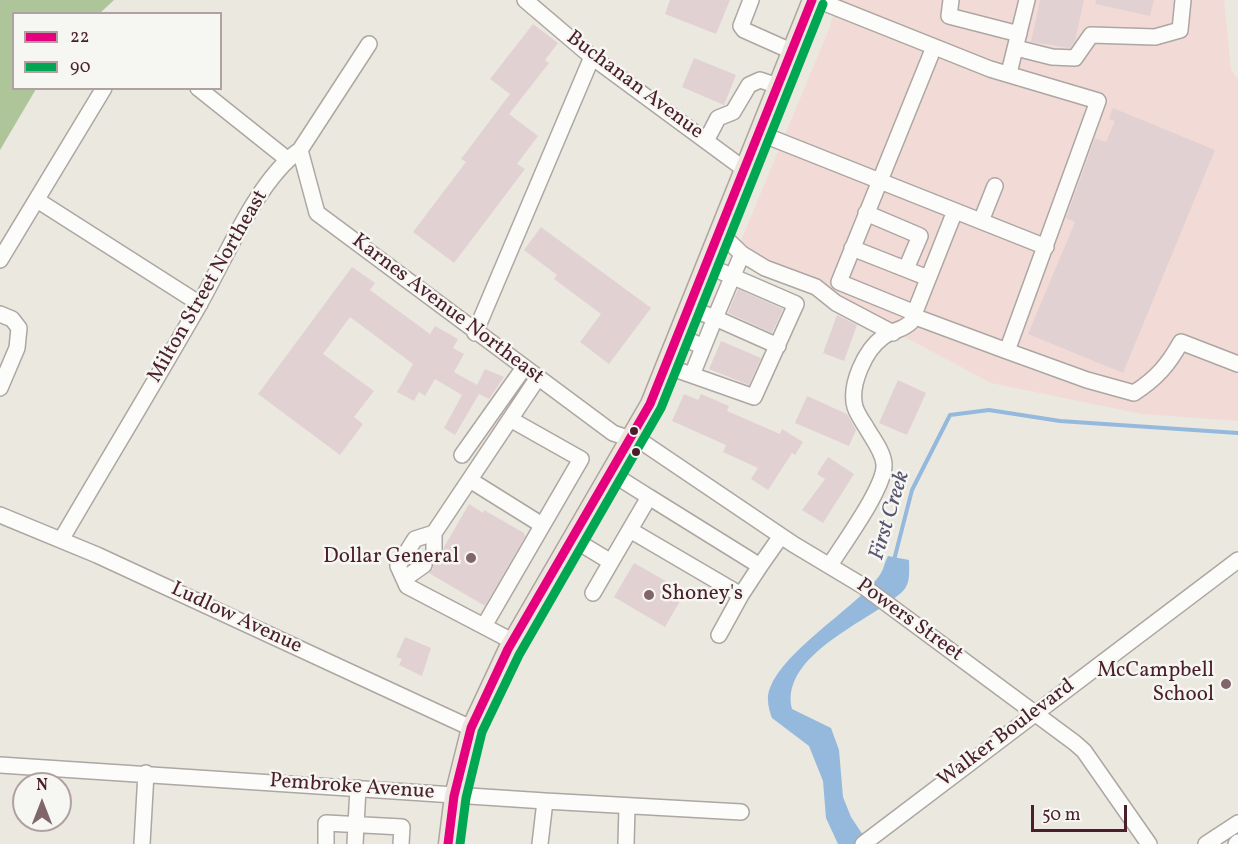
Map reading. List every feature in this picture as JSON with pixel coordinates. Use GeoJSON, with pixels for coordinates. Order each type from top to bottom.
{"type":"FeatureCollection","features":[{"type":"Feature","properties":{"kind":"main road"},"geometry":{"type":"LineString","coordinates":[[448,844],[454,796],[471,728],[512,641],[631,440],[666,366],[812,0]]}},
{"type":"Feature","properties":{"kind":"street","name":"Buchanan Avenue"},"geometry":{"type":"LineString","coordinates":[[525,0],[592,57],[744,170]]}},
{"type":"Feature","properties":{"kind":"street"},"geometry":{"type":"LineString","coordinates":[[751,0],[741,26],[744,30],[791,51]]}},
{"type":"Feature","properties":{"kind":"street"},"geometry":{"type":"LineString","coordinates":[[817,0],[990,69],[1098,101],[1007,351]]}},
{"type":"Feature","properties":{"kind":"street"},"geometry":{"type":"LineString","coordinates":[[951,0],[949,16],[1017,41],[1052,57],[1075,58],[1091,35],[1155,37],[1180,30],[1183,0]]}},
{"type":"Feature","properties":{"kind":"street"},"geometry":{"type":"LineString","coordinates":[[1010,74],[1027,0]]}},
{"type":"Feature","properties":{"kind":"street","name":"Milton Street Northeast"},"geometry":{"type":"LineString","coordinates":[[61,540],[200,304],[249,213],[287,159],[300,150],[369,44]]}},
{"type":"Feature","properties":{"kind":"street"},"geometry":{"type":"LineString","coordinates":[[934,47],[838,282],[914,315],[1007,351],[1087,380],[1134,393],[1156,379],[1168,365],[1181,342],[1238,364]]}},
{"type":"Feature","properties":{"kind":"street"},"geometry":{"type":"LineString","coordinates":[[475,333],[592,57]]}},
{"type":"Feature","properties":{"kind":"street"},"geometry":{"type":"LineString","coordinates":[[706,141],[718,118],[732,112],[754,81],[778,86]]}},
{"type":"Feature","properties":{"kind":"street"},"geometry":{"type":"LineString","coordinates":[[0,260],[103,90]]}},
{"type":"Feature","properties":{"kind":"street"},"geometry":{"type":"LineString","coordinates":[[201,90],[287,159]]}},
{"type":"Feature","properties":{"kind":"street"},"geometry":{"type":"LineString","coordinates":[[759,133],[1046,248]]}},
{"type":"Feature","properties":{"kind":"street","name":"Karnes Avenue Northeast"},"geometry":{"type":"LineString","coordinates":[[300,150],[318,213],[523,369],[613,434],[631,440]]}},
{"type":"Feature","properties":{"kind":"street"},"geometry":{"type":"LineString","coordinates":[[981,221],[995,186]]}},
{"type":"Feature","properties":{"kind":"street"},"geometry":{"type":"LineString","coordinates":[[37,200],[200,304]]}},
{"type":"Feature","properties":{"kind":"street"},"geometry":{"type":"LineString","coordinates":[[830,565],[880,484],[884,464],[879,449],[855,406],[854,385],[867,358],[879,341],[903,330],[914,315],[955,211]]}},
{"type":"Feature","properties":{"kind":"street"},"geometry":{"type":"LineString","coordinates":[[866,213],[920,236],[906,269]]}},
{"type":"Feature","properties":{"kind":"street"},"geometry":{"type":"LineString","coordinates":[[719,232],[742,254],[765,268],[816,287],[836,303],[893,333]]}},
{"type":"Feature","properties":{"kind":"street"},"geometry":{"type":"LineString","coordinates":[[852,248],[928,278]]}},
{"type":"Feature","properties":{"kind":"street"},"geometry":{"type":"LineString","coordinates":[[692,375],[742,254]]}},
{"type":"Feature","properties":{"kind":"street"},"geometry":{"type":"LineString","coordinates":[[666,366],[754,398],[796,304],[706,265]]}},
{"type":"Feature","properties":{"kind":"street"},"geometry":{"type":"LineString","coordinates":[[689,308],[778,346]]}},
{"type":"Feature","properties":{"kind":"street"},"geometry":{"type":"LineString","coordinates":[[0,314],[12,319],[19,328],[17,348],[0,388]]}},
{"type":"Feature","properties":{"kind":"street"},"geometry":{"type":"LineString","coordinates":[[678,335],[703,347]]}},
{"type":"Feature","properties":{"kind":"street"},"geometry":{"type":"LineString","coordinates":[[462,455],[523,369]]}},
{"type":"Feature","properties":{"kind":"street"},"geometry":{"type":"LineString","coordinates":[[434,550],[434,533],[537,379]]}},
{"type":"Feature","properties":{"kind":"street"},"geometry":{"type":"LineString","coordinates":[[484,626],[581,459],[510,419]]}},
{"type":"Feature","properties":{"kind":"street","name":"Powers Street"},"geometry":{"type":"LineString","coordinates":[[631,440],[645,444],[781,536],[890,604],[1084,751],[1149,844]]}},
{"type":"Feature","properties":{"kind":"street"},"geometry":{"type":"LineString","coordinates":[[611,473],[760,566]]}},
{"type":"Feature","properties":{"kind":"street"},"geometry":{"type":"LineString","coordinates":[[470,480],[542,525]]}},
{"type":"Feature","properties":{"kind":"street"},"geometry":{"type":"LineString","coordinates":[[593,593],[648,497]]}},
{"type":"Feature","properties":{"kind":"street","name":"Ludlow Avenue"},"geometry":{"type":"LineString","coordinates":[[0,515],[61,540],[471,728]]}},
{"type":"Feature","properties":{"kind":"street"},"geometry":{"type":"LineString","coordinates":[[630,530],[741,595]]}},
{"type":"Feature","properties":{"kind":"street"},"geometry":{"type":"LineString","coordinates":[[434,533],[416,539],[398,566],[407,586],[512,641]]}},
{"type":"Feature","properties":{"kind":"street"},"geometry":{"type":"LineString","coordinates":[[719,635],[741,595],[781,536]]}},
{"type":"Feature","properties":{"kind":"street"},"geometry":{"type":"LineString","coordinates":[[573,539],[611,562]]}},
{"type":"Feature","properties":{"kind":"street","name":"Walker Boulevard"},"geometry":{"type":"LineString","coordinates":[[867,841],[1238,560]]}},
{"type":"Feature","properties":{"kind":"street"},"geometry":{"type":"LineString","coordinates":[[404,579],[424,565]]}},
{"type":"Feature","properties":{"kind":"street","name":"Pembroke Avenue"},"geometry":{"type":"LineString","coordinates":[[0,765],[627,807],[741,812]]}},
{"type":"Feature","properties":{"kind":"street"},"geometry":{"type":"LineString","coordinates":[[142,844],[146,773]]}},
{"type":"Feature","properties":{"kind":"street"},"geometry":{"type":"LineString","coordinates":[[355,844],[358,788]]}},
{"type":"Feature","properties":{"kind":"street"},"geometry":{"type":"LineString","coordinates":[[540,844],[545,801]]}},
{"type":"Feature","properties":{"kind":"street"},"geometry":{"type":"LineString","coordinates":[[626,844],[627,807]]}},
{"type":"Feature","properties":{"kind":"street"},"geometry":{"type":"LineString","coordinates":[[326,844],[326,823],[402,827],[401,844]]}},
{"type":"Feature","properties":{"kind":"street"},"geometry":{"type":"LineString","coordinates":[[1206,844],[1238,823]]}},
{"type":"Feature","properties":{"kind":"shaded area"},"geometry":{"type":"Polygon","coordinates":[[[838,0],[1224,0],[1231,70],[1238,79],[1238,421],[1142,414],[991,383],[738,248],[829,29],[838,0]]]}},
{"type":"Feature","properties":{"kind":"green space"},"geometry":{"type":"Polygon","coordinates":[[[0,0],[114,0],[101,12],[12,12],[12,90],[35,90],[0,150],[0,0]]]}},
{"type":"Feature","properties":{"kind":"water","name":"First Creek"},"geometry":{"type":"Polygon","coordinates":[[[888,556],[909,560],[906,588],[813,655],[800,671],[792,689],[792,709],[831,728],[839,750],[843,797],[851,817],[869,844],[838,844],[826,818],[823,781],[809,746],[772,718],[768,700],[772,684],[782,668],[798,650],[870,586],[881,573],[888,556]]]}},
{"type":"Feature","properties":{"kind":"building"},"geometry":{"type":"Polygon","coordinates":[[[670,0],[730,0],[716,34],[665,14],[670,0]]]}},
{"type":"Feature","properties":{"kind":"building"},"geometry":{"type":"Polygon","coordinates":[[[1040,0],[1084,0],[1075,41],[1070,48],[1031,42],[1040,0]]]}},
{"type":"Feature","properties":{"kind":"building"},"geometry":{"type":"Polygon","coordinates":[[[1096,0],[1154,0],[1150,16],[1095,4],[1096,0]]]}},
{"type":"Feature","properties":{"kind":"building"},"geometry":{"type":"Polygon","coordinates":[[[533,24],[558,43],[545,60],[549,63],[509,114],[538,136],[517,164],[525,169],[454,263],[413,232],[466,162],[461,159],[510,94],[490,79],[533,24]]]}},
{"type":"Feature","properties":{"kind":"building"},"geometry":{"type":"Polygon","coordinates":[[[694,58],[736,75],[724,105],[682,87],[694,58]]]}},
{"type":"Feature","properties":{"kind":"building"},"geometry":{"type":"Polygon","coordinates":[[[1113,108],[1215,150],[1123,373],[1028,334],[1075,222],[1066,218],[1095,138],[1106,142],[1115,121],[1109,119],[1113,108]]]}},
{"type":"Feature","properties":{"kind":"building"},"geometry":{"type":"Polygon","coordinates":[[[541,227],[651,308],[609,364],[580,342],[601,314],[554,279],[557,275],[524,250],[541,227]]]}},
{"type":"Feature","properties":{"kind":"building"},"geometry":{"type":"Polygon","coordinates":[[[352,267],[375,283],[370,290],[430,334],[435,326],[458,339],[453,348],[464,354],[454,372],[477,385],[485,369],[504,377],[489,399],[479,394],[455,435],[444,428],[462,395],[435,379],[425,396],[419,392],[414,401],[397,392],[413,364],[350,317],[323,354],[374,391],[354,417],[363,424],[340,455],[258,394],[352,267]]]}},
{"type":"Feature","properties":{"kind":"building"},"geometry":{"type":"Polygon","coordinates":[[[738,289],[783,309],[772,333],[728,313],[738,289]]]}},
{"type":"Feature","properties":{"kind":"building"},"geometry":{"type":"Polygon","coordinates":[[[837,315],[857,325],[844,361],[823,353],[837,315]]]}},
{"type":"Feature","properties":{"kind":"building"},"geometry":{"type":"Polygon","coordinates":[[[721,341],[761,358],[749,385],[709,369],[721,341]]]}},
{"type":"Feature","properties":{"kind":"building"},"geometry":{"type":"Polygon","coordinates":[[[898,380],[926,393],[907,435],[879,423],[898,380]]]}},
{"type":"Feature","properties":{"kind":"building"},"geometry":{"type":"Polygon","coordinates":[[[684,394],[698,400],[701,394],[729,406],[727,411],[780,434],[782,429],[803,442],[795,455],[792,453],[768,490],[751,479],[758,468],[723,452],[726,445],[672,421],[684,394]]]}},
{"type":"Feature","properties":{"kind":"building"},"geometry":{"type":"Polygon","coordinates":[[[807,396],[847,414],[856,430],[849,446],[795,423],[807,396]]]}},
{"type":"Feature","properties":{"kind":"building"},"geometry":{"type":"Polygon","coordinates":[[[828,457],[854,474],[823,523],[802,510],[825,479],[817,474],[828,457]]]}},
{"type":"Feature","properties":{"kind":"building","name":"Dollar General"},"geometry":{"type":"Polygon","coordinates":[[[469,504],[524,533],[525,537],[485,606],[429,573],[433,569],[432,559],[442,555],[444,547],[469,504]]]}},
{"type":"Feature","properties":{"kind":"building","name":"Shoney's"},"geometry":{"type":"Polygon","coordinates":[[[634,563],[685,592],[665,627],[614,597],[634,563]]]}},
{"type":"Feature","properties":{"kind":"building"},"geometry":{"type":"Polygon","coordinates":[[[405,637],[431,648],[422,676],[399,665],[402,659],[396,657],[405,637]]]}},
{"type":"Feature","properties":{"kind":"waterway","name":"First Creek"},"geometry":{"type":"LineString","coordinates":[[894,560],[912,490],[950,415],[989,410],[1060,421],[1238,433]]}},
{"type":"Feature","properties":{"kind":"transit line","name":"22"},"geometry":{"type":"LineString","coordinates":[[448,844],[454,796],[471,728],[508,649],[650,404],[812,0]]}},
{"type":"Feature","properties":{"kind":"transit line","name":"90"},"geometry":{"type":"LineString","coordinates":[[460,844],[466,798],[482,732],[519,655],[661,408],[823,4]]}},
{"type":"Feature","properties":{"kind":"place","name":"Dollar General"},"geometry":{"type":"Point","coordinates":[471,558]}},
{"type":"Feature","properties":{"kind":"place","name":"Shoney's"},"geometry":{"type":"Point","coordinates":[649,595]}},
{"type":"Feature","properties":{"kind":"place","name":"McCampbell School"},"geometry":{"type":"Point","coordinates":[1226,684]}}]}
